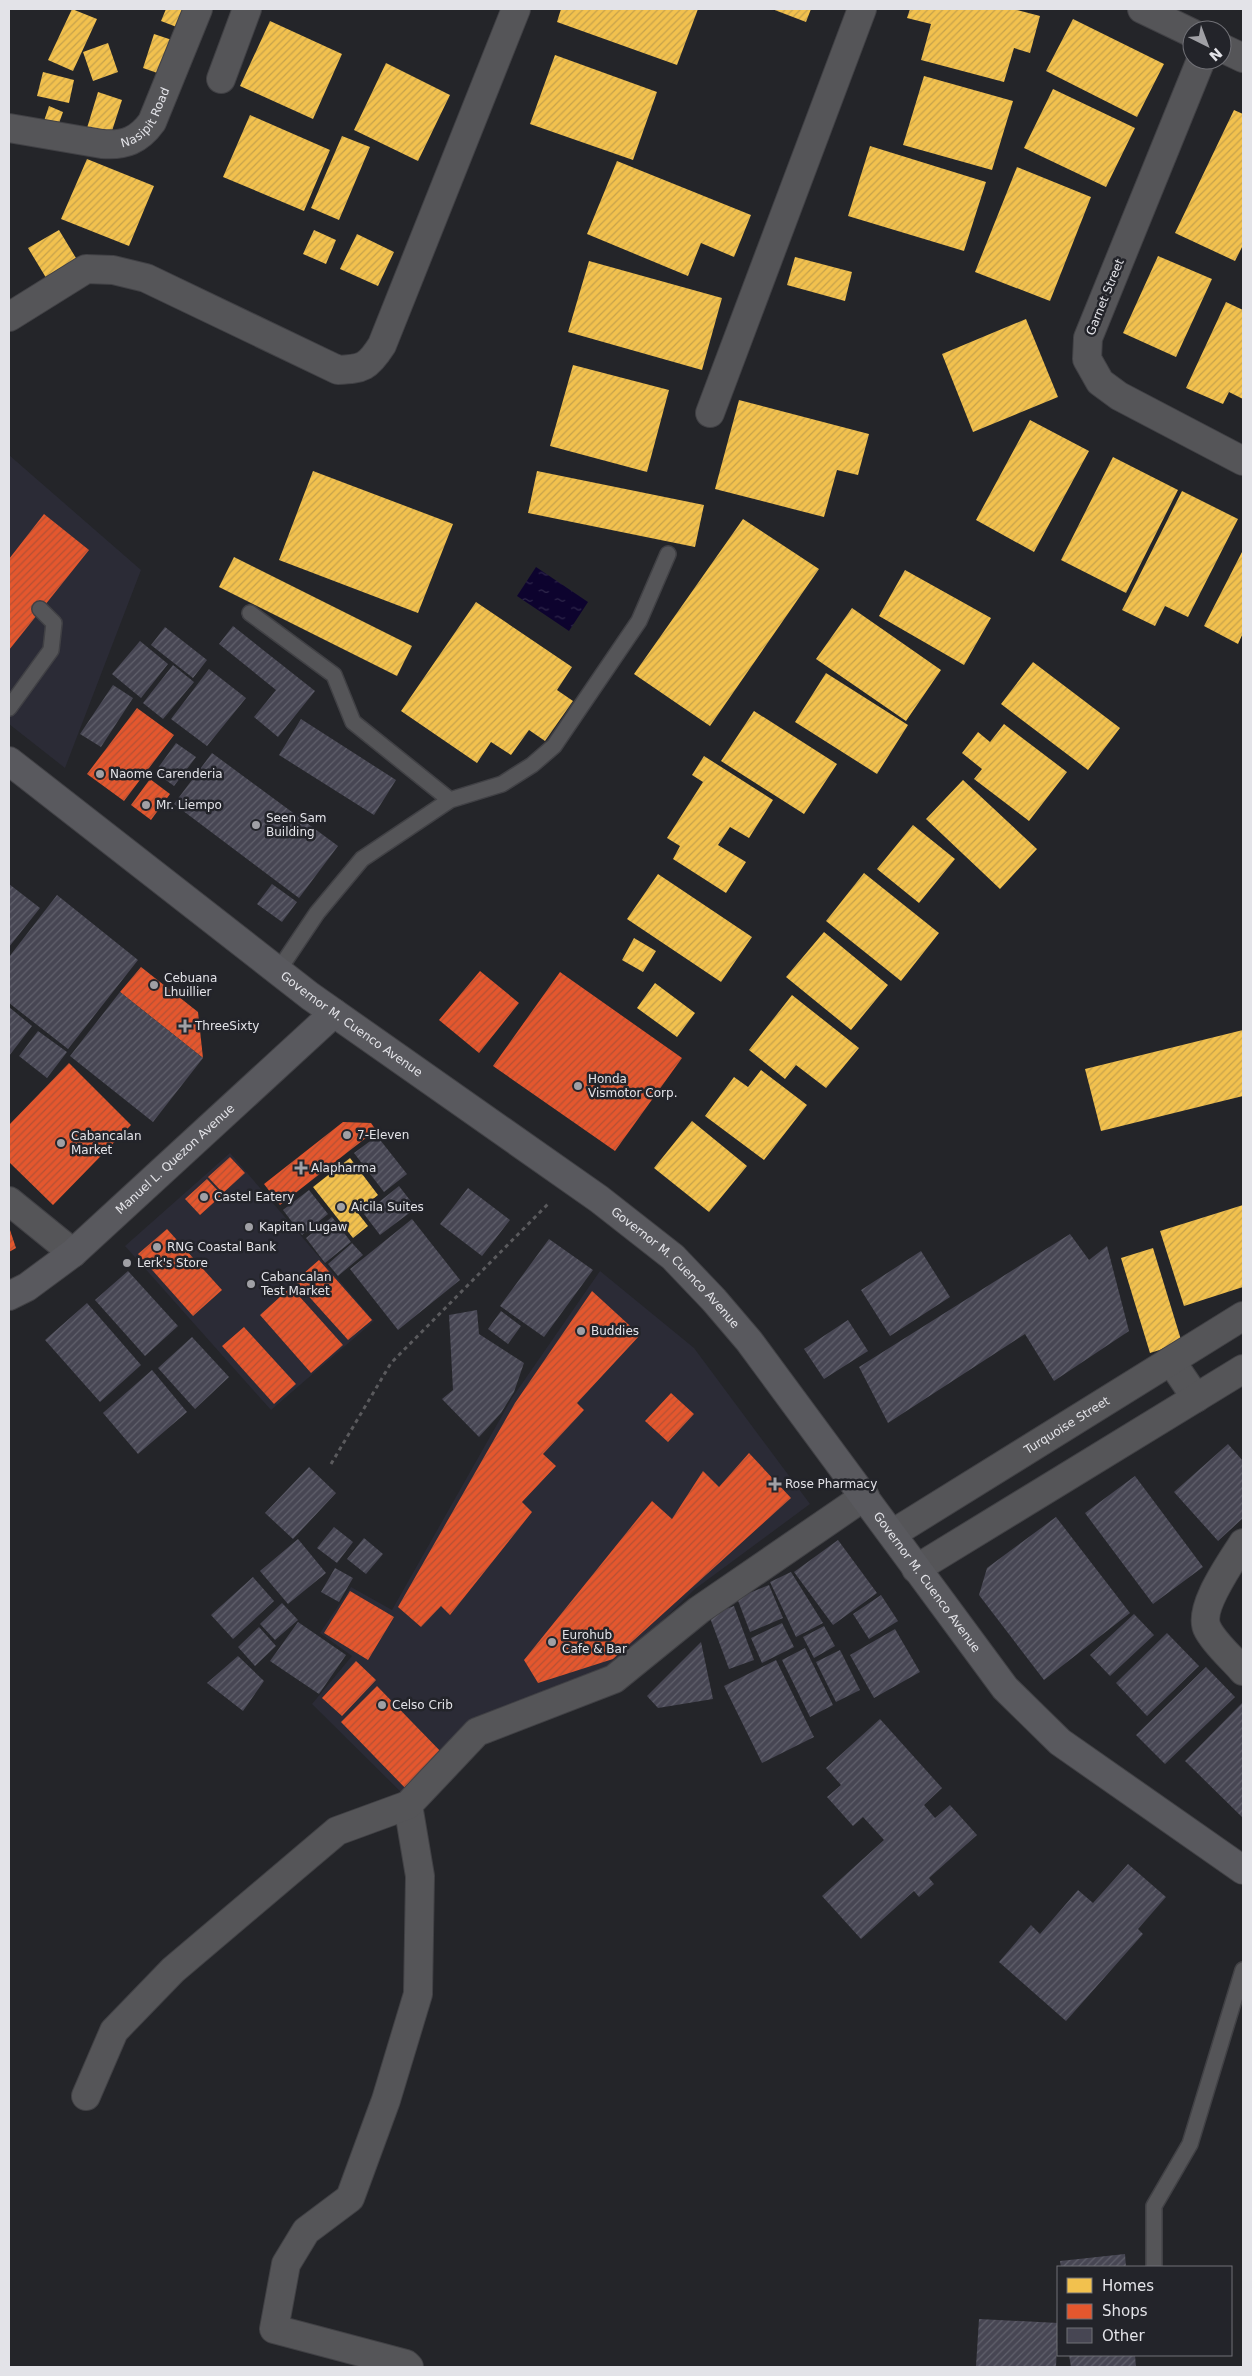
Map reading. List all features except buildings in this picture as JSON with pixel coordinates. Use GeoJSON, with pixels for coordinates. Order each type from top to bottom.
{"type":"FeatureCollection","features":[{"type":"Feature","properties":{"kind":"main road","name":"Governor M. Cuenco Avenue"},"geometry":{"type":"LineString","coordinates":[[9,761],[334,1013],[572,1179],[673,1257],[750,1341],[1005,1688],[1060,1742],[1243,1870]]}},
{"type":"Feature","properties":{"kind":"main road","name":"Manuel L. Quezon Avenue"},"geometry":{"type":"LineString","coordinates":[[9,1296],[27,1287],[73,1253],[334,1013]]}},
{"type":"Feature","properties":{"kind":"street","name":"Nasipit Road"},"geometry":{"type":"LineString","coordinates":[[9,128],[102,144],[116,145],[133,141],[144,134],[152,122],[198,9]]}},
{"type":"Feature","properties":{"kind":"street"},"geometry":{"type":"LineString","coordinates":[[220,79],[248,9]]}},
{"type":"Feature","properties":{"kind":"street"},"geometry":{"type":"LineString","coordinates":[[9,317],[86,269],[113,270],[146,278],[338,370],[359,369],[372,361],[382,345],[516,9]]}},
{"type":"Feature","properties":{"kind":"street"},"geometry":{"type":"LineString","coordinates":[[710,413],[862,9]]}},
{"type":"Feature","properties":{"kind":"street"},"geometry":{"type":"LineString","coordinates":[[1142,9],[1182,28]]}},
{"type":"Feature","properties":{"kind":"street","name":"Garnet Street"},"geometry":{"type":"LineString","coordinates":[[1197,70],[1088,338],[1087,359],[1100,382],[1119,396],[1243,461]]}},
{"type":"Feature","properties":{"kind":"street"},"geometry":{"type":"LineString","coordinates":[[9,1200],[73,1253]]}},
{"type":"Feature","properties":{"kind":"street","name":"Turquoise Street"},"geometry":{"type":"LineString","coordinates":[[892,1534],[1243,1316]]}},
{"type":"Feature","properties":{"kind":"street"},"geometry":{"type":"LineString","coordinates":[[1171,1361],[1196,1398]]}},
{"type":"Feature","properties":{"kind":"street"},"geometry":{"type":"LineString","coordinates":[[916,1569],[1243,1369]]}},
{"type":"Feature","properties":{"kind":"street"},"geometry":{"type":"LineString","coordinates":[[86,2096],[114,2030],[173,1970],[337,1831],[408,1805],[477,1732],[614,1679],[699,1610],[865,1496]]}},
{"type":"Feature","properties":{"kind":"street"},"geometry":{"type":"LineString","coordinates":[[1243,1543],[1225,1572],[1204,1617],[1207,1628],[1243,1671]]}},
{"type":"Feature","properties":{"kind":"street"},"geometry":{"type":"LineString","coordinates":[[408,1805],[420,1876],[418,1994],[386,2100],[350,2198],[306,2231],[286,2264],[274,2329],[406,2364],[409,2367]]}},
{"type":"Feature","properties":{"kind":"lane"},"geometry":{"type":"LineString","coordinates":[[278,971],[317,912],[362,859],[450,800],[502,784],[532,765],[554,746],[639,622],[668,554]]}},
{"type":"Feature","properties":{"kind":"lane"},"geometry":{"type":"LineString","coordinates":[[9,708],[51,650],[54,623],[40,609]]}},
{"type":"Feature","properties":{"kind":"lane"},"geometry":{"type":"LineString","coordinates":[[250,613],[334,675],[353,722],[450,800]]}},
{"type":"Feature","properties":{"kind":"lane"},"geometry":{"type":"LineString","coordinates":[[1154,2266],[1154,2206],[1190,2144],[1243,1970]]}},
{"type":"Feature","properties":{"kind":"path"},"geometry":{"type":"LineString","coordinates":[[332,1464],[391,1363],[572,1179]]}},
{"type":"Feature","properties":{"kind":"shaded area"},"geometry":{"type":"Polygon","coordinates":[[[9,455],[141,570],[65,768],[9,724],[9,455]]]}},
{"type":"Feature","properties":{"kind":"shaded area","name":"Cabancalan Test Market"},"geometry":{"type":"Polygon","coordinates":[[[230,1153],[374,1321],[271,1410],[125,1246],[230,1153]]]}},
{"type":"Feature","properties":{"kind":"shaded area"},"geometry":{"type":"Polygon","coordinates":[[[600,1271],[694,1348],[810,1504],[695,1589],[600,1681],[525,1705],[408,1799],[312,1704],[352,1656],[320,1633],[351,1587],[392,1610],[512,1398],[600,1271]]]}},
{"type":"Feature","properties":{"kind":"water"},"geometry":{"type":"Polygon","coordinates":[[[536,567],[588,602],[569,631],[517,596],[536,567]]]}},
{"type":"Feature","properties":{"kind":"place","name":"Naome Carenderia"},"geometry":{"type":"Point","coordinates":[100,774]}},
{"type":"Feature","properties":{"kind":"place","name":"Mr. Liempo"},"geometry":{"type":"Point","coordinates":[146,805]}},
{"type":"Feature","properties":{"kind":"place","name":"Seen Sam Building"},"geometry":{"type":"Point","coordinates":[256,825]}},
{"type":"Feature","properties":{"kind":"place","name":"Cebuana Lhuillier"},"geometry":{"type":"Point","coordinates":[154,985]}},
{"type":"Feature","properties":{"kind":"place","name":"ThreeSixty"},"geometry":{"type":"Point","coordinates":[185,1026]}},
{"type":"Feature","properties":{"kind":"place","name":"Honda Vismotor Corp."},"geometry":{"type":"Point","coordinates":[578,1086]}},
{"type":"Feature","properties":{"kind":"place","name":"7-Eleven"},"geometry":{"type":"Point","coordinates":[347,1135]}},
{"type":"Feature","properties":{"kind":"place","name":"Cabancalan Market"},"geometry":{"type":"Point","coordinates":[61,1143]}},
{"type":"Feature","properties":{"kind":"place","name":"Alapharma"},"geometry":{"type":"Point","coordinates":[301,1168]}},
{"type":"Feature","properties":{"kind":"place","name":"Castel Eatery"},"geometry":{"type":"Point","coordinates":[204,1197]}},
{"type":"Feature","properties":{"kind":"place","name":"Aicila Suites"},"geometry":{"type":"Point","coordinates":[341,1207]}},
{"type":"Feature","properties":{"kind":"place","name":"Kapitan Lugaw"},"geometry":{"type":"Point","coordinates":[249,1227]}},
{"type":"Feature","properties":{"kind":"place","name":"RNG Coastal Bank"},"geometry":{"type":"Point","coordinates":[157,1247]}},
{"type":"Feature","properties":{"kind":"place","name":"Lerk's Store"},"geometry":{"type":"Point","coordinates":[127,1263]}},
{"type":"Feature","properties":{"kind":"place","name":"Cabancalan Test Market"},"geometry":{"type":"Point","coordinates":[251,1284]}},
{"type":"Feature","properties":{"kind":"place","name":"Buddies"},"geometry":{"type":"Point","coordinates":[581,1331]}},
{"type":"Feature","properties":{"kind":"place","name":"Rose Pharmacy"},"geometry":{"type":"Point","coordinates":[775,1484]}},
{"type":"Feature","properties":{"kind":"place","name":"Eurohub Cafe & Bar"},"geometry":{"type":"Point","coordinates":[552,1642]}},
{"type":"Feature","properties":{"kind":"place","name":"Celso Crib"},"geometry":{"type":"Point","coordinates":[382,1705]}}]}
